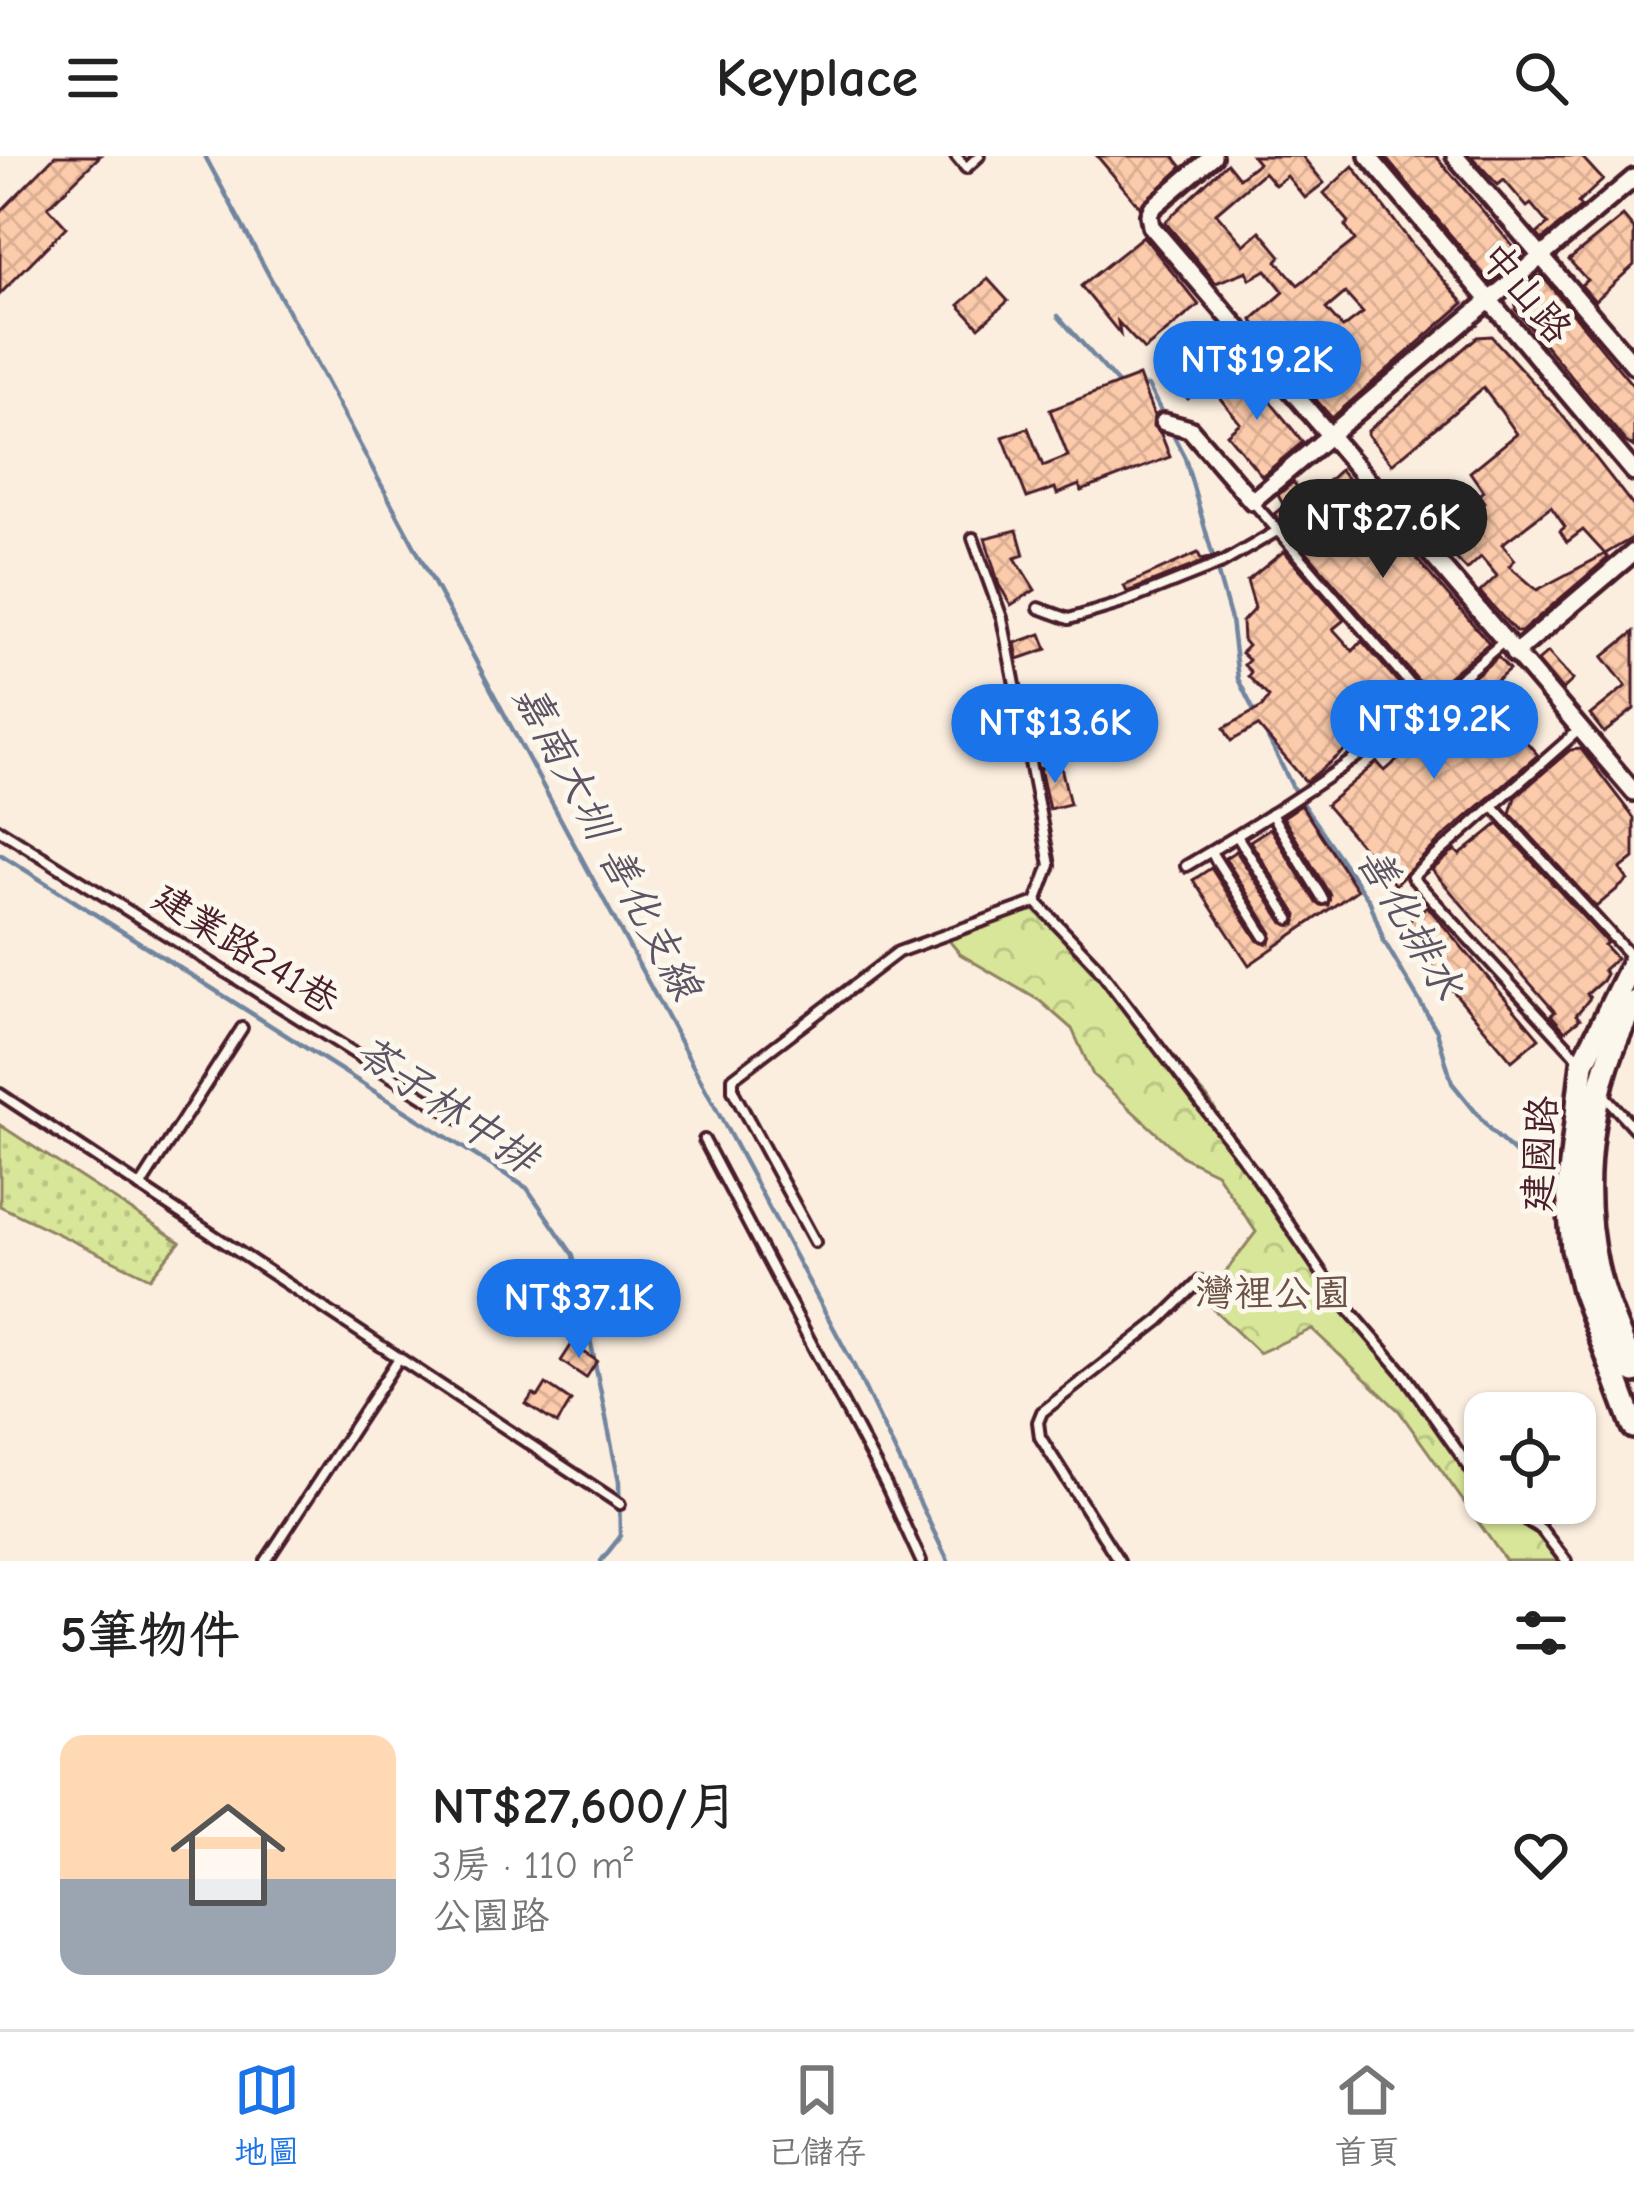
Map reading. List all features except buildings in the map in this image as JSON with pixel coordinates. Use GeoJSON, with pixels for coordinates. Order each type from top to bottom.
{"type":"FeatureCollection","features":[{"type":"Feature","properties":{"kind":"street"},"geometry":{"type":"LineString","coordinates":[[1213,156],[1152,208],[1149,222],[1634,792]]}},
{"type":"Feature","properties":{"kind":"street","name":"中山路"},"geometry":{"type":"LineString","coordinates":[[1368,156],[1634,472]]}},
{"type":"Feature","properties":{"kind":"street"},"geometry":{"type":"LineString","coordinates":[[1455,156],[1634,365]]}},
{"type":"Feature","properties":{"kind":"street"},"geometry":{"type":"LineString","coordinates":[[1164,422],[1190,429],[1252,501],[1632,184]]}},
{"type":"Feature","properties":{"kind":"street"},"geometry":{"type":"LineString","coordinates":[[1509,648],[1634,552]]}},
{"type":"Feature","properties":{"kind":"street","name":"建國路"},"geometry":{"type":"LineString","coordinates":[[1634,960],[1583,1064],[1575,1201],[1583,1290],[1634,1427]]}},
{"type":"Feature","properties":{"kind":"street","name":"建國路"},"geometry":{"type":"LineString","coordinates":[[1634,1003],[1600,1090],[1575,1201],[1589,1224],[1602,1287],[1634,1372]]}},
{"type":"Feature","properties":{"kind":"lane"},"geometry":{"type":"LineString","coordinates":[[956,156],[965,168],[979,156]]}},
{"type":"Feature","properties":{"kind":"lane"},"geometry":{"type":"LineString","coordinates":[[1252,501],[1429,706]]}},
{"type":"Feature","properties":{"kind":"lane"},"geometry":{"type":"LineString","coordinates":[[1039,608],[1069,619],[1208,570],[1276,531]]}},
{"type":"Feature","properties":{"kind":"lane"},"geometry":{"type":"LineString","coordinates":[[814,1242],[733,1091],[733,1078],[898,952],[1036,902],[1050,865],[1002,618],[973,538]]}},
{"type":"Feature","properties":{"kind":"lane"},"geometry":{"type":"LineString","coordinates":[[1186,866],[1271,814],[1509,648]]}},
{"type":"Feature","properties":{"kind":"lane"},"geometry":{"type":"LineString","coordinates":[[1580,729],[1412,878],[1583,1064]]}},
{"type":"Feature","properties":{"kind":"lane"},"geometry":{"type":"LineString","coordinates":[[1493,806],[1634,960]]}},
{"type":"Feature","properties":{"kind":"lane"},"geometry":{"type":"LineString","coordinates":[[1271,814],[1324,899]]}},
{"type":"Feature","properties":{"kind":"lane","name":"建業路241巷"},"geometry":{"type":"LineString","coordinates":[[0,830],[459,1119]]}},
{"type":"Feature","properties":{"kind":"lane"},"geometry":{"type":"LineString","coordinates":[[1237,836],[1289,919]]}},
{"type":"Feature","properties":{"kind":"lane"},"geometry":{"type":"LineString","coordinates":[[1211,852],[1265,937]]}},
{"type":"Feature","properties":{"kind":"lane"},"geometry":{"type":"LineString","coordinates":[[1036,902],[1096,965],[1255,1173],[1338,1297],[1404,1374],[1464,1460]]}},
{"type":"Feature","properties":{"kind":"lane"},"geometry":{"type":"LineString","coordinates":[[140,1186],[242,1028]]}},
{"type":"Feature","properties":{"kind":"lane"},"geometry":{"type":"LineString","coordinates":[[1600,1090],[1634,1128]]}},
{"type":"Feature","properties":{"kind":"lane"},"geometry":{"type":"LineString","coordinates":[[0,1094],[620,1504]]}},
{"type":"Feature","properties":{"kind":"lane"},"geometry":{"type":"LineString","coordinates":[[704,1140],[886,1485],[921,1561]]}},
{"type":"Feature","properties":{"kind":"lane"},"geometry":{"type":"LineString","coordinates":[[1119,1561],[1040,1437],[1038,1422],[1042,1412],[1160,1320],[1200,1281]]}},
{"type":"Feature","properties":{"kind":"lane"},"geometry":{"type":"LineString","coordinates":[[266,1561],[399,1358]]}},
{"type":"Feature","properties":{"kind":"lane"},"geometry":{"type":"LineString","coordinates":[[1533,1524],[1566,1561]]}},
{"type":"Feature","properties":{"kind":"green space","name":"灣裡公園"},"geometry":{"type":"Polygon","coordinates":[[[1036,910],[1207,1097],[1310,1255],[1464,1451],[1464,1502],[1399,1411],[1312,1329],[1259,1353],[1204,1300],[1256,1232],[1216,1173],[1183,1157],[1093,1075],[1072,1029],[1040,1001],[960,954],[942,932],[1036,910]]]}},
{"type":"Feature","properties":{"kind":"green space"},"geometry":{"type":"Polygon","coordinates":[[[0,1125],[180,1242],[150,1278],[0,1206],[0,1125]]]}},
{"type":"Feature","properties":{"kind":"green space","name":"灣裡公園"},"geometry":{"type":"Polygon","coordinates":[[[1480,1524],[1537,1524],[1566,1561],[1506,1561],[1480,1524]]]}},
{"type":"Feature","properties":{"kind":"waterway","name":"嘉南大圳 善化支線"},"geometry":{"type":"LineString","coordinates":[[205,156],[854,1366],[948,1561]]}},
{"type":"Feature","properties":{"kind":"waterway","name":"善化排水"},"geometry":{"type":"LineString","coordinates":[[1058,316],[1121,387]]}},
{"type":"Feature","properties":{"kind":"waterway","name":"善化排水"},"geometry":{"type":"LineString","coordinates":[[1139,386],[1148,386],[1163,415]]}},
{"type":"Feature","properties":{"kind":"waterway","name":"善化排水"},"geometry":{"type":"LineString","coordinates":[[1171,431],[1185,458],[1231,620],[1238,679],[1257,717]]}},
{"type":"Feature","properties":{"kind":"waterway","name":"善化排水"},"geometry":{"type":"LineString","coordinates":[[1265,732],[1297,796],[1370,902],[1384,941],[1437,1031],[1452,1083],[1491,1131],[1546,1181]]}},
{"type":"Feature","properties":{"kind":"waterway","name":"苓子林中排"},"geometry":{"type":"LineString","coordinates":[[0,854],[527,1188],[573,1255],[619,1482],[620,1537],[601,1561]]}}]}
